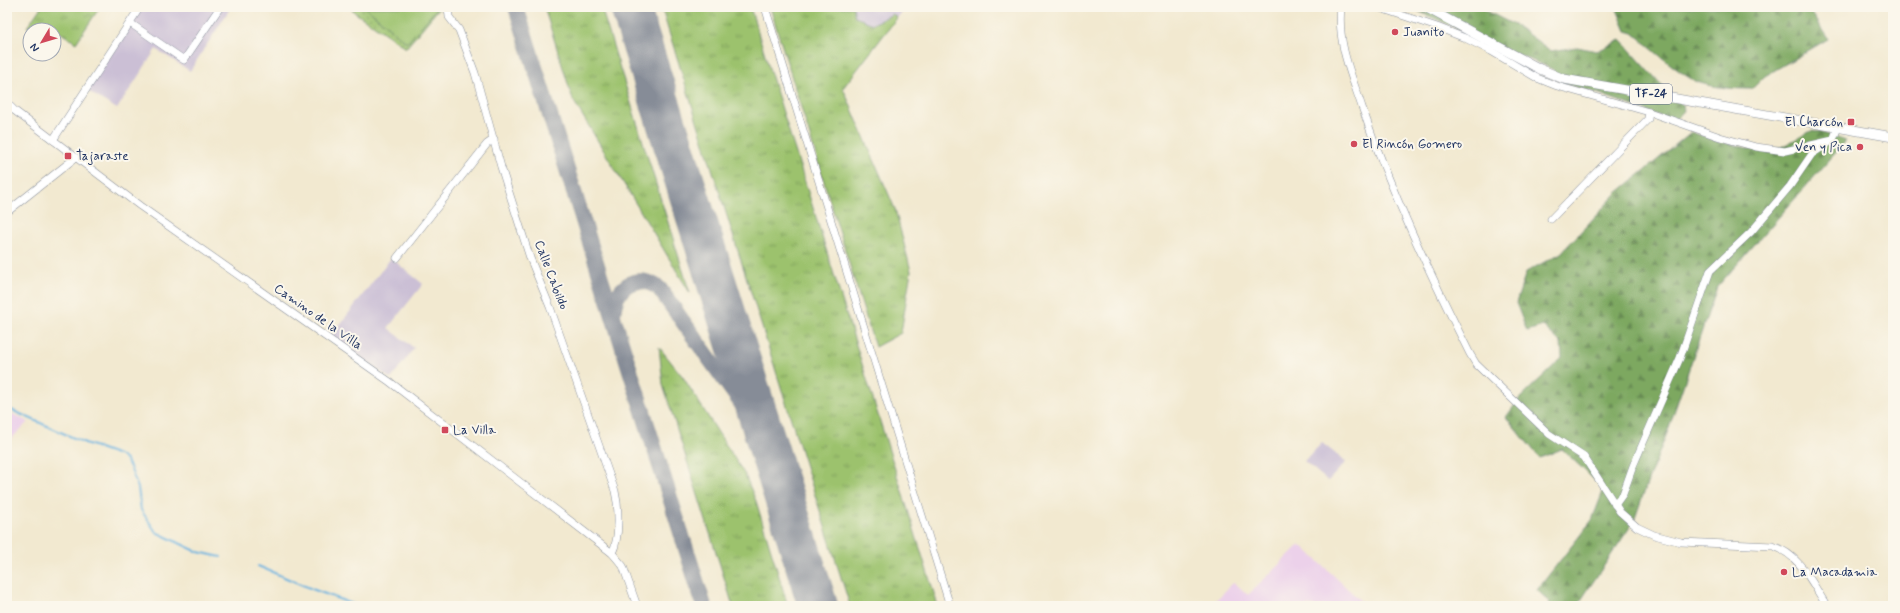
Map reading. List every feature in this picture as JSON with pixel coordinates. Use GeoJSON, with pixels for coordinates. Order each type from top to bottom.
{"type":"FeatureCollection","features":[{"type":"Feature","properties":{"kind":"main road","name":"TF-24"},"geometry":{"type":"LineString","coordinates":[[1425,7],[1540,69],[1564,78],[1893,137]]}},
{"type":"Feature","properties":{"kind":"street"},"geometry":{"type":"LineString","coordinates":[[53,140],[140,7]]}},
{"type":"Feature","properties":{"kind":"street"},"geometry":{"type":"LineString","coordinates":[[130,23],[184,60],[220,7]]}},
{"type":"Feature","properties":{"kind":"street","name":"Calle Cabildo"},"geometry":{"type":"LineString","coordinates":[[448,7],[450,17],[459,30],[475,73],[530,258],[565,348],[615,491],[618,503],[617,536],[616,545],[612,553]]}},
{"type":"Feature","properties":{"kind":"street"},"geometry":{"type":"LineString","coordinates":[[765,7],[950,606]]}},
{"type":"Feature","properties":{"kind":"street"},"geometry":{"type":"LineString","coordinates":[[1341,7],[1340,30],[1346,61],[1371,133],[1395,194],[1422,255],[1470,354],[1486,374],[1513,397],[1549,434],[1584,457],[1615,505],[1628,521],[1654,535],[1681,542],[1773,546],[1784,550],[1798,561],[1827,606]]}},
{"type":"Feature","properties":{"kind":"street"},"geometry":{"type":"LineString","coordinates":[[1378,7],[1465,38],[1491,51],[1536,78],[1557,86],[1649,112],[1720,137],[1770,150],[1785,151],[1833,140]]}},
{"type":"Feature","properties":{"kind":"street","name":"Camino de la Villa"},"geometry":{"type":"LineString","coordinates":[[7,103],[15,111],[151,214],[390,382],[612,553],[624,566],[637,606]]}},
{"type":"Feature","properties":{"kind":"street"},"geometry":{"type":"LineString","coordinates":[[1551,219],[1648,119],[1649,112]]}},
{"type":"Feature","properties":{"kind":"street"},"geometry":{"type":"LineString","coordinates":[[1615,505],[1623,494],[1633,466],[1680,358],[1710,271],[1751,232],[1790,186],[1812,154],[1833,140],[1838,127]]}},
{"type":"Feature","properties":{"kind":"street"},"geometry":{"type":"LineString","coordinates":[[397,258],[487,144],[494,139]]}},
{"type":"Feature","properties":{"kind":"street"},"geometry":{"type":"LineString","coordinates":[[7,212],[76,158]]}},
{"type":"Feature","properties":{"kind":"shaded area"},"geometry":{"type":"Polygon","coordinates":[[[141,7],[231,7],[190,71],[156,49],[117,109],[86,90],[141,7]]]}},
{"type":"Feature","properties":{"kind":"shaded area"},"geometry":{"type":"Polygon","coordinates":[[[853,7],[907,7],[897,18],[893,14],[873,24],[855,17],[853,7]]]}},
{"type":"Feature","properties":{"kind":"shaded area"},"geometry":{"type":"Polygon","coordinates":[[[391,258],[423,284],[388,328],[414,348],[391,379],[332,335],[391,258]]]}},
{"type":"Feature","properties":{"kind":"shaded area"},"geometry":{"type":"Polygon","coordinates":[[[7,411],[28,422],[7,443],[7,411]]]}},
{"type":"Feature","properties":{"kind":"shaded area"},"geometry":{"type":"Polygon","coordinates":[[[1322,443],[1346,462],[1328,481],[1304,461],[1322,443]]]}},
{"type":"Feature","properties":{"kind":"shaded area"},"geometry":{"type":"Polygon","coordinates":[[[1300,544],[1366,606],[1210,606],[1234,582],[1248,595],[1300,544]]]}},
{"type":"Feature","properties":{"kind":"green space"},"geometry":{"type":"Polygon","coordinates":[[[41,7],[100,7],[76,43],[62,34],[62,22],[30,22],[41,7]]]}},
{"type":"Feature","properties":{"kind":"green space"},"geometry":{"type":"Polygon","coordinates":[[[350,7],[440,7],[406,48],[354,12],[350,7]]]}},
{"type":"Feature","properties":{"kind":"green space"},"geometry":{"type":"Polygon","coordinates":[[[365,7],[438,7],[407,43],[365,7]]]}},
{"type":"Feature","properties":{"kind":"green space"},"geometry":{"type":"Polygon","coordinates":[[[544,7],[601,7],[690,293],[573,100],[544,7]]]}},
{"type":"Feature","properties":{"kind":"green space"},"geometry":{"type":"Polygon","coordinates":[[[661,7],[750,7],[938,606],[850,606],[661,7]]]}},
{"type":"Feature","properties":{"kind":"green space"},"geometry":{"type":"Polygon","coordinates":[[[770,7],[853,7],[855,17],[873,24],[893,14],[897,18],[843,88],[895,209],[911,271],[901,333],[875,347],[770,7]]]}},
{"type":"Feature","properties":{"kind":"green space"},"geometry":{"type":"Polygon","coordinates":[[[1408,7],[1479,7],[1518,27],[1551,51],[1577,47],[1597,51],[1621,40],[1658,81],[1683,105],[1684,111],[1674,121],[1600,94],[1565,84],[1552,69],[1408,7]]]}},
{"type":"Feature","properties":{"kind":"green space"},"geometry":{"type":"Polygon","coordinates":[[[1616,7],[1807,7],[1828,39],[1765,76],[1752,89],[1719,87],[1706,85],[1692,79],[1666,61],[1633,33],[1626,31],[1616,7]]]}},
{"type":"Feature","properties":{"kind":"green space"},"geometry":{"type":"Polygon","coordinates":[[[1813,130],[1846,141],[1717,287],[1667,433],[1634,521],[1577,606],[1549,606],[1550,602],[1537,590],[1592,520],[1604,489],[1562,449],[1540,458],[1506,417],[1520,398],[1562,358],[1561,343],[1543,326],[1527,331],[1516,303],[1526,272],[1561,253],[1616,194],[1691,132],[1720,142],[1770,153],[1813,130]]]}},
{"type":"Feature","properties":{"kind":"green space"},"geometry":{"type":"Polygon","coordinates":[[[659,347],[683,377],[745,475],[756,501],[788,606],[733,606],[663,385],[659,347]]]}},
{"type":"Feature","properties":{"kind":"waterway"},"geometry":{"type":"LineString","coordinates":[[7,408],[85,443],[119,455],[126,460],[130,467],[138,488],[141,510],[156,532],[198,552],[221,557]]}},
{"type":"Feature","properties":{"kind":"waterway"},"geometry":{"type":"LineString","coordinates":[[258,566],[355,605]]}},
{"type":"Feature","properties":{"kind":"taxiway"},"geometry":{"type":"LineString","coordinates":[[516,7],[704,606]]}},
{"type":"Feature","properties":{"kind":"taxiway"},"geometry":{"type":"LineString","coordinates":[[613,315],[618,297],[627,285],[642,281],[659,288],[766,438]]}},
{"type":"Feature","properties":{"kind":"runway"},"geometry":{"type":"LineString","coordinates":[[630,7],[818,606]]}},
{"type":"Feature","properties":{"kind":"place","name":"Juanito"},"geometry":{"type":"Point","coordinates":[1395,32]}},
{"type":"Feature","properties":{"kind":"place","name":"El Charcón"},"geometry":{"type":"Point","coordinates":[1851,122]}},
{"type":"Feature","properties":{"kind":"place","name":"El Rincón Gomero"},"geometry":{"type":"Point","coordinates":[1354,144]}},
{"type":"Feature","properties":{"kind":"place","name":"Ven y Pica"},"geometry":{"type":"Point","coordinates":[1860,147]}},
{"type":"Feature","properties":{"kind":"place","name":"Tajaraste"},"geometry":{"type":"Point","coordinates":[68,156]}},
{"type":"Feature","properties":{"kind":"place","name":"La Villa"},"geometry":{"type":"Point","coordinates":[445,430]}},
{"type":"Feature","properties":{"kind":"place","name":"La Macadamia"},"geometry":{"type":"Point","coordinates":[1784,572]}}]}
